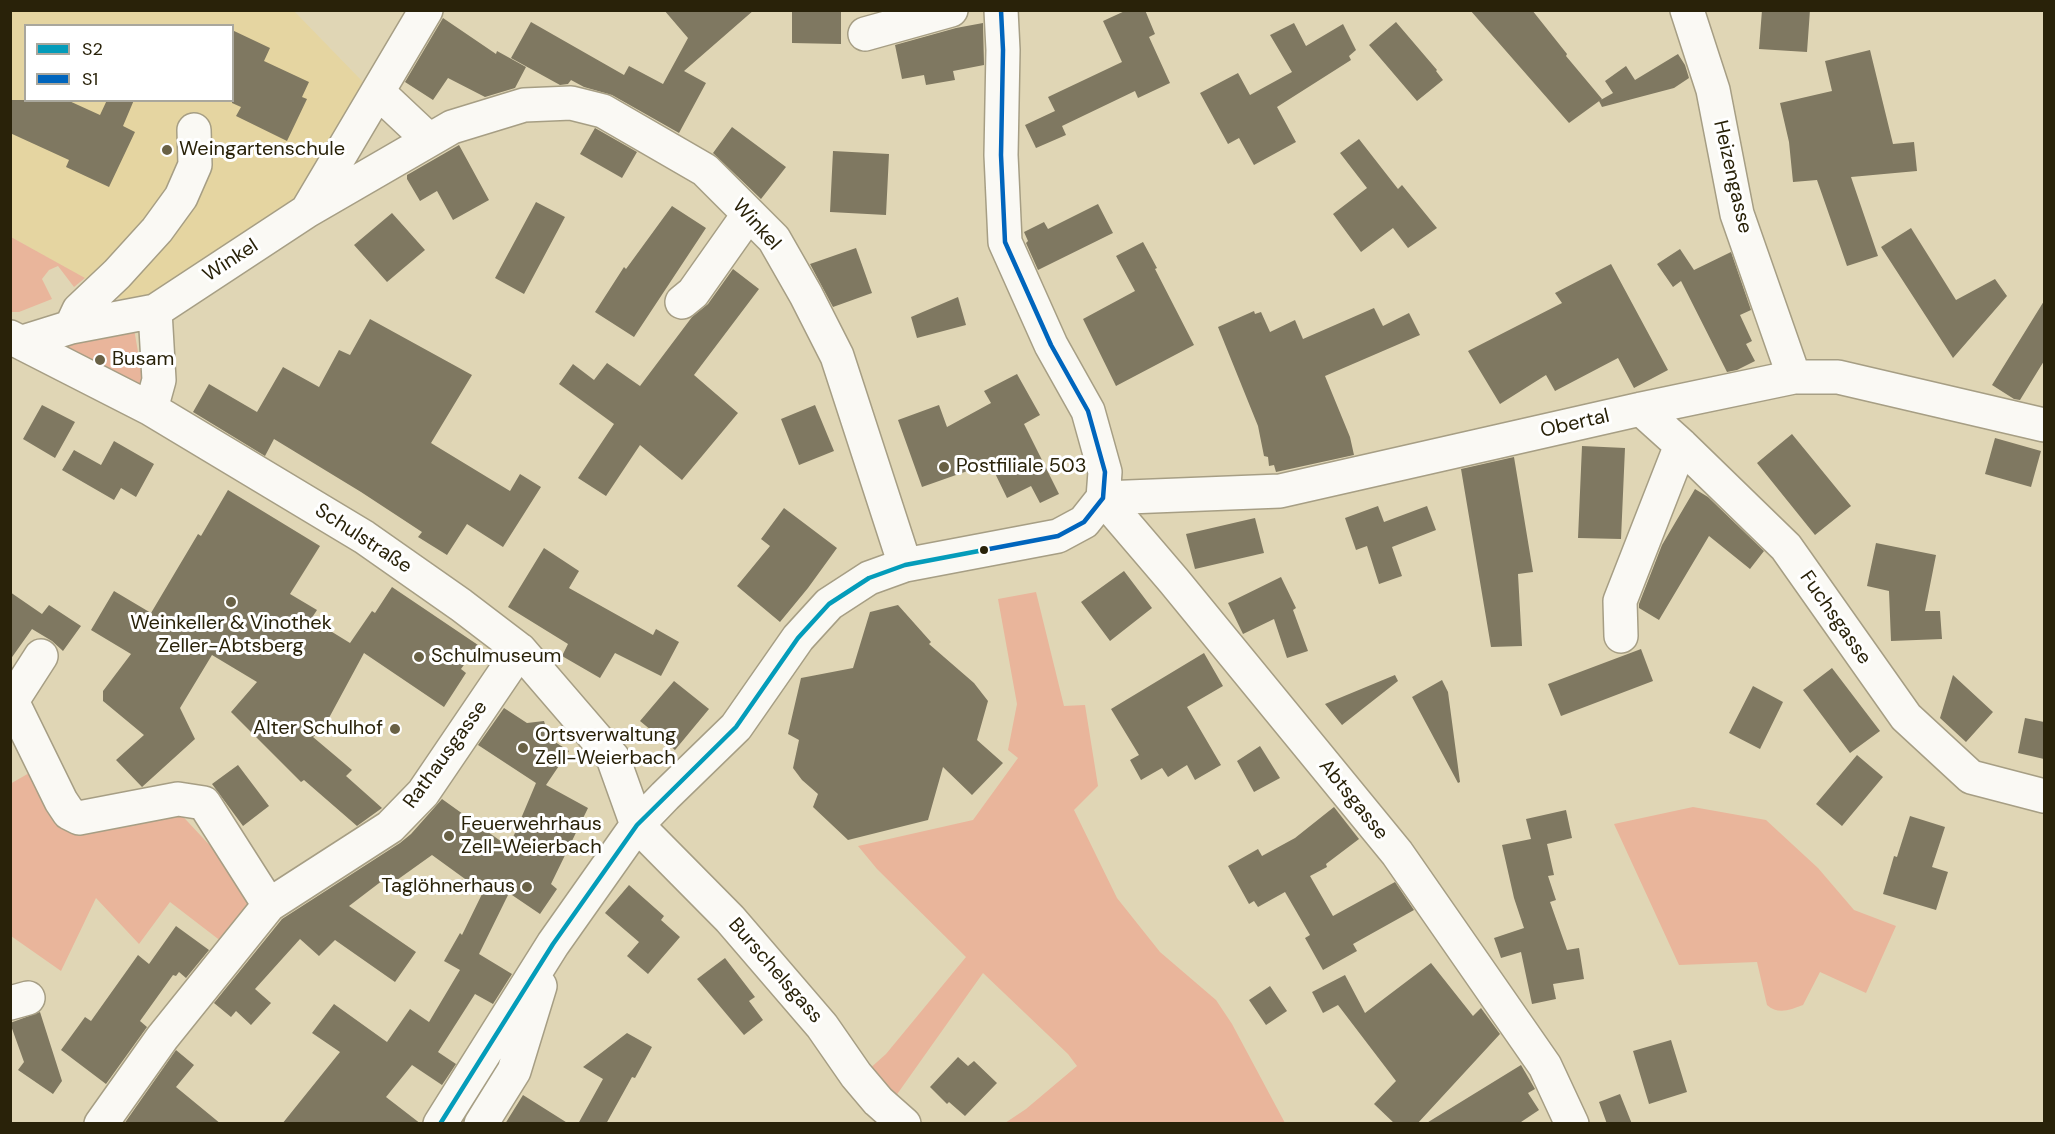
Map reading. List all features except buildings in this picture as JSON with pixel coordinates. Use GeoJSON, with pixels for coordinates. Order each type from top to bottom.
{"type":"FeatureCollection","features":[{"type":"Feature","properties":{"kind":"street","name":"Winkel"},"geometry":{"type":"LineString","coordinates":[[307,211],[426,10]]}},
{"type":"Feature","properties":{"kind":"street"},"geometry":{"type":"LineString","coordinates":[[865,34],[951,10]]}},
{"type":"Feature","properties":{"kind":"street"},"geometry":{"type":"LineString","coordinates":[[440,1124],[553,944],[637,825],[736,727],[798,638],[829,604],[869,578],[905,565],[1058,537],[1084,522],[1103,498],[1106,472],[1088,411],[1051,345],[1005,242],[1001,155],[1003,50],[1001,10]]}},
{"type":"Feature","properties":{"kind":"street","name":"Heizengasse"},"geometry":{"type":"LineString","coordinates":[[1687,10],[1713,90],[1737,214],[1794,377]]}},
{"type":"Feature","properties":{"kind":"street"},"geometry":{"type":"LineString","coordinates":[[378,92],[428,139]]}},
{"type":"Feature","properties":{"kind":"street","name":"Winkel"},"geometry":{"type":"LineString","coordinates":[[17,340],[155,311],[307,211],[452,127],[524,105],[571,103],[603,111],[705,170],[774,238],[837,356],[905,565]]}},
{"type":"Feature","properties":{"kind":"street"},"geometry":{"type":"LineString","coordinates":[[71,327],[79,310],[117,274],[181,197],[195,165],[194,130]]}},
{"type":"Feature","properties":{"kind":"street"},"geometry":{"type":"LineString","coordinates":[[682,302],[693,293],[748,214]]}},
{"type":"Feature","properties":{"kind":"street"},"geometry":{"type":"LineString","coordinates":[[151,409],[159,380],[155,311]]}},
{"type":"Feature","properties":{"kind":"street","name":"Schulstraße"},"geometry":{"type":"LineString","coordinates":[[17,340],[151,409],[363,537],[461,604],[520,650],[613,758],[637,825]]}},
{"type":"Feature","properties":{"kind":"street","name":"Obertal"},"geometry":{"type":"LineString","coordinates":[[1103,498],[1280,491],[1641,409],[1794,377],[1838,376],[2044,425]]}},
{"type":"Feature","properties":{"kind":"street","name":"Fuchsgasse"},"geometry":{"type":"LineString","coordinates":[[1641,409],[1786,547],[1906,717],[1971,777],[2044,796]]}},
{"type":"Feature","properties":{"kind":"street"},"geometry":{"type":"LineString","coordinates":[[1621,636],[1620,601],[1681,445]]}},
{"type":"Feature","properties":{"kind":"street","name":"Abtsgasse"},"geometry":{"type":"LineString","coordinates":[[1103,498],[1397,853],[1545,1066],[1572,1124]]}},
{"type":"Feature","properties":{"kind":"street","name":"Rathausgasse"},"geometry":{"type":"LineString","coordinates":[[101,1124],[162,1038],[269,905],[390,827],[423,793],[520,650]]}},
{"type":"Feature","properties":{"kind":"street"},"geometry":{"type":"LineString","coordinates":[[41,656],[12,701],[69,813],[79,818],[178,799],[204,802],[269,905]]}},
{"type":"Feature","properties":{"kind":"street","name":"Burschelsgass"},"geometry":{"type":"LineString","coordinates":[[637,825],[738,912],[830,1018],[856,1075],[878,1101],[904,1124]]}},
{"type":"Feature","properties":{"kind":"street"},"geometry":{"type":"LineString","coordinates":[[481,1124],[514,1071],[553,944]]}},
{"type":"Feature","properties":{"kind":"shaded area","name":"Weingartenschule"},"geometry":{"type":"Polygon","coordinates":[[[11,11],[294,11],[363,82],[293,200],[148,303],[123,300],[11,237],[11,11]]]}},
{"type":"Feature","properties":{"kind":"shaded area"},"geometry":{"type":"Polygon","coordinates":[[[11,237],[85,278],[74,287],[58,266],[49,270],[42,279],[52,299],[19,312],[11,312],[11,237]]]}},
{"type":"Feature","properties":{"kind":"shaded area"},"geometry":{"type":"Polygon","coordinates":[[[133,323],[143,381],[142,394],[65,348],[73,341],[133,323]]]}},
{"type":"Feature","properties":{"kind":"shaded area"},"geometry":{"type":"Polygon","coordinates":[[[1036,592],[1064,706],[1085,705],[1098,786],[1074,810],[1117,898],[1160,952],[1216,1000],[1232,1024],[1285,1123],[1005,1123],[1026,1109],[1077,1066],[1068,1054],[983,973],[893,1100],[867,1071],[886,1054],[966,957],[877,869],[858,846],[973,820],[1018,758],[1008,750],[1017,704],[998,599],[1036,592]]]}},
{"type":"Feature","properties":{"kind":"shaded area"},"geometry":{"type":"Polygon","coordinates":[[[31,772],[53,821],[64,830],[175,808],[243,881],[251,905],[226,945],[170,902],[139,944],[96,898],[61,971],[11,936],[10,784],[31,772]]]}},
{"type":"Feature","properties":{"kind":"shaded area"},"geometry":{"type":"Polygon","coordinates":[[[1693,807],[1766,820],[1818,868],[1854,910],[1896,926],[1866,993],[1820,972],[1803,1005],[1780,1011],[1767,1005],[1757,962],[1679,965],[1614,824],[1693,807]]]}},
{"type":"Feature","properties":{"kind":"transit line","name":"S1"},"geometry":{"type":"LineString","coordinates":[[984,550],[1058,536],[1084,522],[1103,498],[1105,472],[1088,411],[1051,345],[1005,242],[1001,155],[1003,50],[1001,10]]}},
{"type":"Feature","properties":{"kind":"transit line","name":"S2"},"geometry":{"type":"LineString","coordinates":[[440,1124],[553,944],[637,825],[736,727],[798,638],[829,604],[869,578],[905,565],[984,550]]}},
{"type":"Feature","properties":{"kind":"place","name":"Weingartenschule"},"geometry":{"type":"Point","coordinates":[167,150]}},
{"type":"Feature","properties":{"kind":"place","name":"Busam"},"geometry":{"type":"Point","coordinates":[100,360]}},
{"type":"Feature","properties":{"kind":"place","name":"Postfiliale 503"},"geometry":{"type":"Point","coordinates":[944,467]}},
{"type":"Feature","properties":{"kind":"place","name":"Weinkeller & Vinothek Zeller-Abtsberg"},"geometry":{"type":"Point","coordinates":[231,602]}},
{"type":"Feature","properties":{"kind":"place","name":"Schulmuseum"},"geometry":{"type":"Point","coordinates":[419,657]}},
{"type":"Feature","properties":{"kind":"place","name":"Alter Schulhof"},"geometry":{"type":"Point","coordinates":[395,729]}},
{"type":"Feature","properties":{"kind":"place","name":"Ortsverwaltung Zell-Weierbach"},"geometry":{"type":"Point","coordinates":[523,748]}},
{"type":"Feature","properties":{"kind":"place","name":"Feuerwehrhaus Zell-Weierbach"},"geometry":{"type":"Point","coordinates":[449,836]}},
{"type":"Feature","properties":{"kind":"place","name":"Taglöhnerhaus"},"geometry":{"type":"Point","coordinates":[527,887]}}]}
